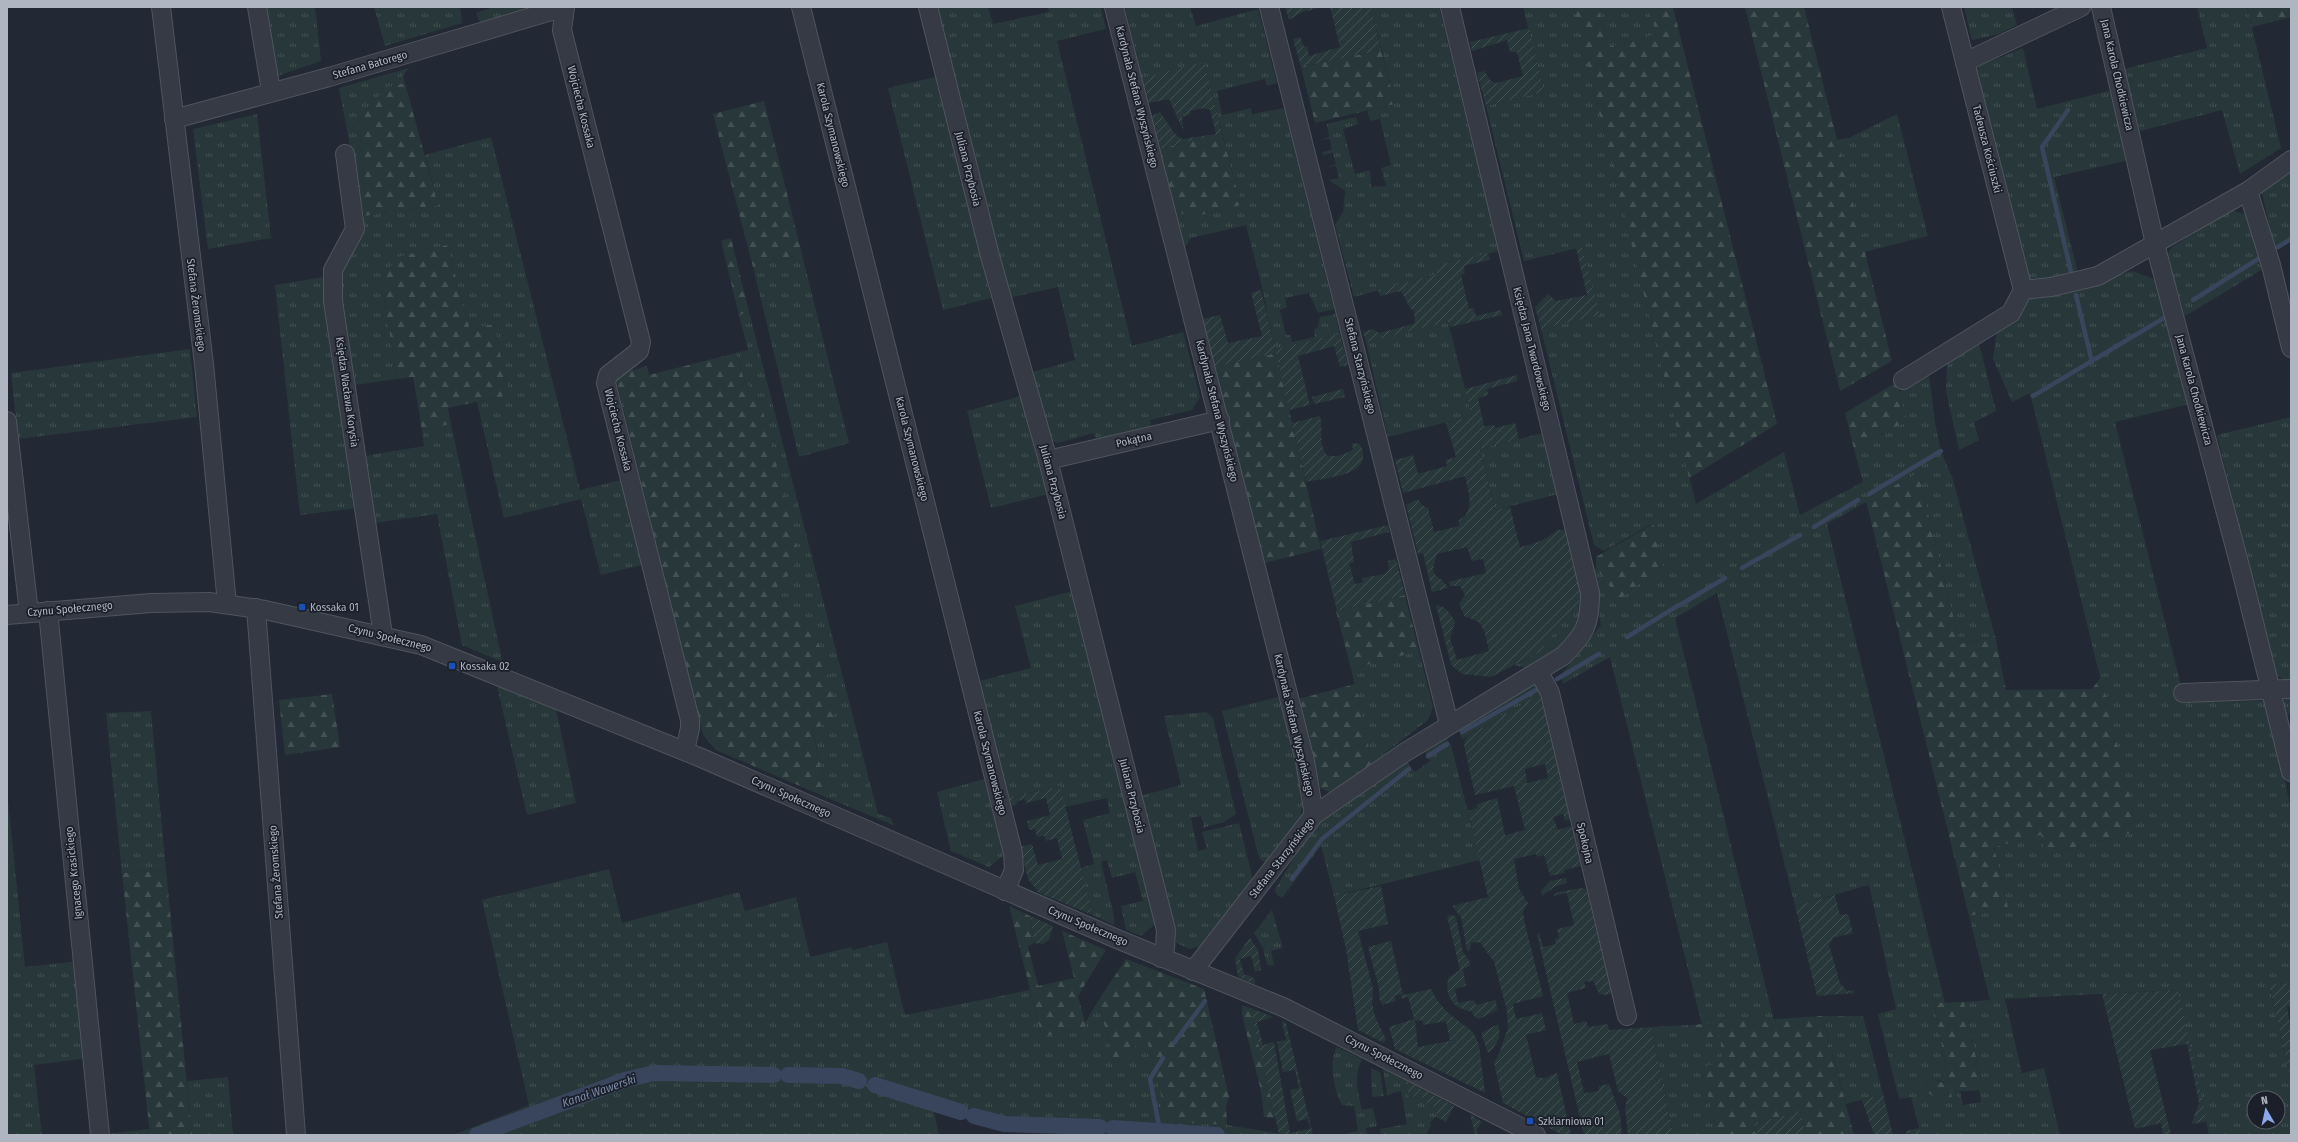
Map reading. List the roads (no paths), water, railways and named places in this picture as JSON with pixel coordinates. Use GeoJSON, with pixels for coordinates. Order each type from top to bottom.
{"type":"FeatureCollection","features":[{"type":"Feature","properties":{"kind":"street","name":"Stefana Żeromskiego"},"geometry":{"type":"LineString","coordinates":[[161,7],[204,364],[227,604]]}},
{"type":"Feature","properties":{"kind":"street"},"geometry":{"type":"LineString","coordinates":[[257,7],[271,91]]}},
{"type":"Feature","properties":{"kind":"street","name":"Stefana Batorego"},"geometry":{"type":"LineString","coordinates":[[174,119],[271,91],[329,77],[565,7]]}},
{"type":"Feature","properties":{"kind":"street","name":"Wojciecha Kossaka"},"geometry":{"type":"LineString","coordinates":[[565,7],[562,30],[641,342],[639,351],[608,375],[606,383],[690,720],[690,728],[685,751]]}},
{"type":"Feature","properties":{"kind":"street","name":"Karola Szymanowskiego"},"geometry":{"type":"LineString","coordinates":[[801,7],[1013,853],[1014,870],[1005,890]]}},
{"type":"Feature","properties":{"kind":"street","name":"Juliana Przybosia"},"geometry":{"type":"LineString","coordinates":[[928,7],[990,256],[1048,460],[1166,930],[1165,948],[1161,958]]}},
{"type":"Feature","properties":{"kind":"street","name":"Kardynała Stefana Wyszyńskiego"},"geometry":{"type":"LineString","coordinates":[[1114,7],[1220,420],[1305,761],[1314,815]]}},
{"type":"Feature","properties":{"kind":"street","name":"Stefana Starzyńskiego"},"geometry":{"type":"LineString","coordinates":[[1269,7],[1449,724]]}},
{"type":"Feature","properties":{"kind":"street","name":"Księdza Jana Twardowskiego"},"geometry":{"type":"LineString","coordinates":[[1450,7],[1590,593],[1590,615],[1581,637],[1563,656],[1539,672]]}},
{"type":"Feature","properties":{"kind":"street","name":"Tadeusza Kościuszki"},"geometry":{"type":"LineString","coordinates":[[1951,7],[2023,290]]}},
{"type":"Feature","properties":{"kind":"street"},"geometry":{"type":"LineString","coordinates":[[1965,62],[2081,7]]}},
{"type":"Feature","properties":{"kind":"street","name":"Jana Karola Chodkiewicza"},"geometry":{"type":"LineString","coordinates":[[2101,7],[2155,244],[2291,772]]}},
{"type":"Feature","properties":{"kind":"street","name":"Księdza Wacława Korysia"},"geometry":{"type":"LineString","coordinates":[[345,154],[355,229],[333,270],[333,301],[383,635]]}},
{"type":"Feature","properties":{"kind":"street"},"geometry":{"type":"LineString","coordinates":[[1903,380],[2010,313],[2023,290],[2051,287],[2098,276],[2248,191],[2291,160]]}},
{"type":"Feature","properties":{"kind":"street"},"geometry":{"type":"LineString","coordinates":[[2248,191],[2271,265],[2291,348]]}},
{"type":"Feature","properties":{"kind":"street","name":"Pokątna"},"geometry":{"type":"LineString","coordinates":[[1048,460],[1220,420]]}},
{"type":"Feature","properties":{"kind":"street"},"geometry":{"type":"LineString","coordinates":[[7,421],[29,613]]}},
{"type":"Feature","properties":{"kind":"street","name":"Czynu Społecznego"},"geometry":{"type":"LineString","coordinates":[[7,615],[151,603],[203,602],[227,604],[256,608],[383,635],[440,652],[685,751],[1161,958],[1283,1007],[1536,1135]]}},
{"type":"Feature","properties":{"kind":"street","name":"Stefana Żeromskiego"},"geometry":{"type":"LineString","coordinates":[[256,608],[296,1135]]}},
{"type":"Feature","properties":{"kind":"street","name":"Ignacego Krasickiego"},"geometry":{"type":"LineString","coordinates":[[48,611],[100,1135]]}},
{"type":"Feature","properties":{"kind":"street","name":"Stefana Starzyńskiego"},"geometry":{"type":"LineString","coordinates":[[1193,971],[1314,815],[1404,752],[1539,672]]}},
{"type":"Feature","properties":{"kind":"street","name":"Spokojna"},"geometry":{"type":"LineString","coordinates":[[1539,672],[1550,693],[1627,1016]]}},
{"type":"Feature","properties":{"kind":"street"},"geometry":{"type":"LineString","coordinates":[[2183,693],[2291,690]]}},
{"type":"Feature","properties":{"kind":"waterway"},"geometry":{"type":"LineString","coordinates":[[2068,110],[2042,147],[2071,272]]}},
{"type":"Feature","properties":{"kind":"waterway"},"geometry":{"type":"LineString","coordinates":[[2278,247],[2291,239]]}},
{"type":"Feature","properties":{"kind":"waterway"},"geometry":{"type":"LineString","coordinates":[[2193,300],[2258,259]]}},
{"type":"Feature","properties":{"kind":"waterway"},"geometry":{"type":"LineString","coordinates":[[2076,295],[2092,362]]}},
{"type":"Feature","properties":{"kind":"waterway"},"geometry":{"type":"LineString","coordinates":[[2033,396],[2164,318]]}},
{"type":"Feature","properties":{"kind":"waterway"},"geometry":{"type":"LineString","coordinates":[[1869,494],[1941,451]]}},
{"type":"Feature","properties":{"kind":"waterway"},"geometry":{"type":"LineString","coordinates":[[1814,527],[1858,500]]}},
{"type":"Feature","properties":{"kind":"waterway"},"geometry":{"type":"LineString","coordinates":[[1742,568],[1800,535]]}},
{"type":"Feature","properties":{"kind":"waterway"},"geometry":{"type":"LineString","coordinates":[[1680,605],[1725,578]]}},
{"type":"Feature","properties":{"kind":"waterway"},"geometry":{"type":"LineString","coordinates":[[1627,637],[1679,605]]}},
{"type":"Feature","properties":{"kind":"waterway"},"geometry":{"type":"LineString","coordinates":[[1557,679],[1599,654]]}},
{"type":"Feature","properties":{"kind":"waterway"},"geometry":{"type":"LineString","coordinates":[[1462,732],[1538,689]]}},
{"type":"Feature","properties":{"kind":"waterway"},"geometry":{"type":"LineString","coordinates":[[1428,756],[1447,744]]}},
{"type":"Feature","properties":{"kind":"waterway"},"geometry":{"type":"LineString","coordinates":[[1292,879],[1322,839],[1409,769]]}},
{"type":"Feature","properties":{"kind":"waterway"},"geometry":{"type":"LineString","coordinates":[[1174,1043],[1205,1001]]}},
{"type":"Feature","properties":{"kind":"waterway"},"geometry":{"type":"LineString","coordinates":[[1160,1131],[1150,1079],[1163,1058]]}},
{"type":"Feature","properties":{"kind":"waterway","name":"Kanał Wawerski"},"geometry":{"type":"LineString","coordinates":[[477,1135],[625,1080],[654,1073],[774,1075]]}},
{"type":"Feature","properties":{"kind":"waterway","name":"Kanał Wawerski"},"geometry":{"type":"LineString","coordinates":[[788,1075],[842,1076],[859,1081]]}},
{"type":"Feature","properties":{"kind":"waterway","name":"Kanał Wawerski"},"geometry":{"type":"LineString","coordinates":[[875,1085],[961,1112]]}},
{"type":"Feature","properties":{"kind":"waterway","name":"Kanał Wawerski"},"geometry":{"type":"LineString","coordinates":[[974,1116],[1004,1124],[1100,1127]]}},
{"type":"Feature","properties":{"kind":"waterway","name":"Kanał Wawerski"},"geometry":{"type":"LineString","coordinates":[[1113,1128],[1217,1135]]}},
{"type":"Feature","properties":{"kind":"place","name":"Kossaka 01"},"geometry":{"type":"Point","coordinates":[302,607]}},
{"type":"Feature","properties":{"kind":"place","name":"Kossaka 02"},"geometry":{"type":"Point","coordinates":[452,666]}},
{"type":"Feature","properties":{"kind":"place","name":"Szklarniowa 01"},"geometry":{"type":"Point","coordinates":[1530,1121]}}]}
